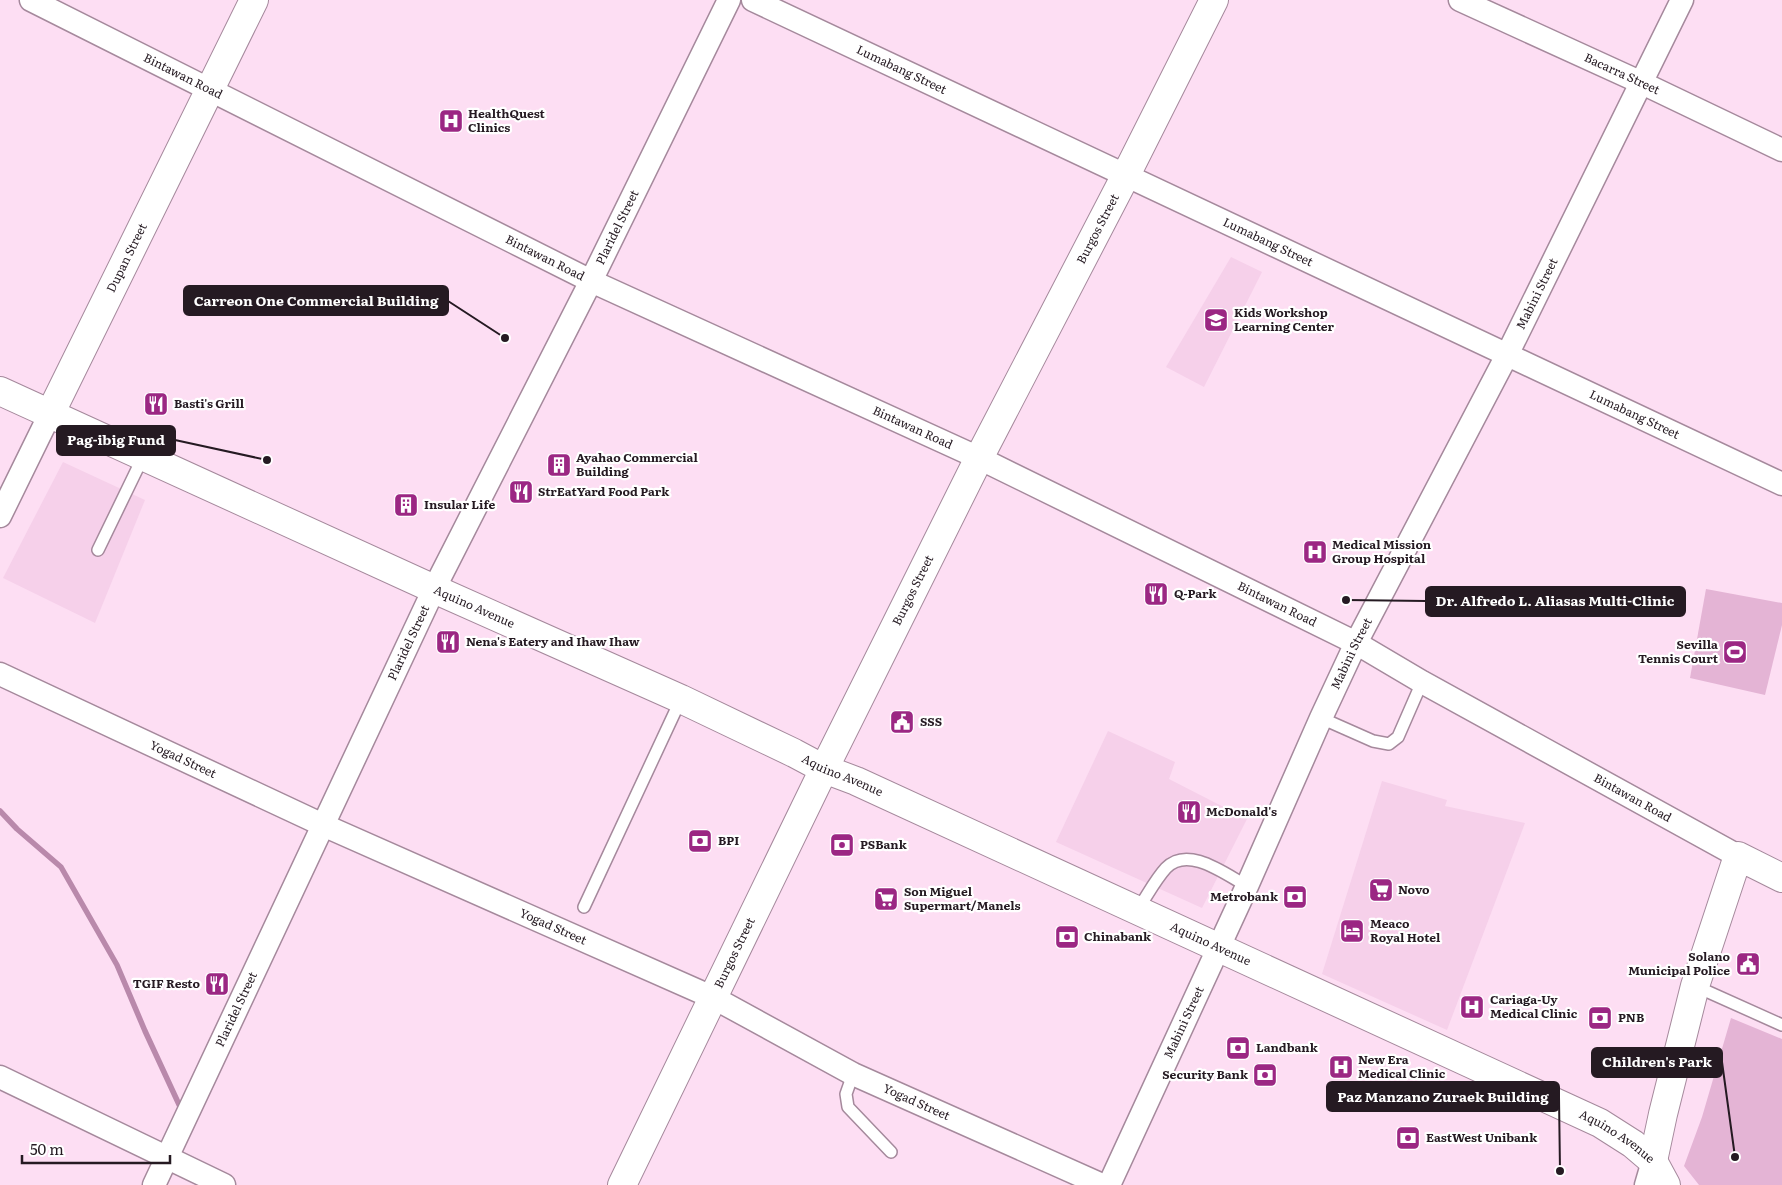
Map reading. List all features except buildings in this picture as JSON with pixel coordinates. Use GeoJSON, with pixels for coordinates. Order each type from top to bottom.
{"type":"FeatureCollection","features":[{"type":"Feature","properties":{"kind":"main road","name":"Dupan Street"},"geometry":{"type":"LineString","coordinates":[[50,414],[254,0]]}},
{"type":"Feature","properties":{"kind":"main road","name":"Burgos Street"},"geometry":{"type":"LineString","coordinates":[[622,1185],[824,769],[979,458],[1126,175],[1214,0]]}},
{"type":"Feature","properties":{"kind":"main road","name":"Aquino Avenue"},"geometry":{"type":"LineString","coordinates":[[0,391],[680,699],[794,752],[824,769],[856,781],[1600,1123],[1633,1144],[1649,1173],[1666,1185]]}},
{"type":"Feature","properties":{"kind":"main road","name":"Bintawan Road"},"geometry":{"type":"LineString","coordinates":[[1738,856],[1782,878]]}},
{"type":"Feature","properties":{"kind":"main road"},"geometry":{"type":"LineString","coordinates":[[1649,1173],[1696,986],[1738,856]]}},
{"type":"Feature","properties":{"kind":"street","name":"Bintawan Road"},"geometry":{"type":"LineString","coordinates":[[30,0],[591,281],[979,458],[1356,643],[1422,682],[1738,856]]}},
{"type":"Feature","properties":{"kind":"street","name":"Plaridel Street"},"geometry":{"type":"LineString","coordinates":[[154,1185],[434,589],[591,281],[729,0]]}},
{"type":"Feature","properties":{"kind":"street","name":"Lumabang Street"},"geometry":{"type":"LineString","coordinates":[[754,0],[1782,484]]}},
{"type":"Feature","properties":{"kind":"street","name":"Bacarra Street"},"geometry":{"type":"LineString","coordinates":[[1460,0],[1642,83],[1782,150]]}},
{"type":"Feature","properties":{"kind":"street","name":"Mabini Street"},"geometry":{"type":"LineString","coordinates":[[1108,1185],[1247,886],[1356,643],[1507,354],[1682,0]]}},
{"type":"Feature","properties":{"kind":"street","name":"Dupan Street"},"geometry":{"type":"LineString","coordinates":[[0,516],[50,414]]}},
{"type":"Feature","properties":{"kind":"street","name":"Yogad Street"},"geometry":{"type":"LineString","coordinates":[[0,674],[324,825],[714,998],[853,1074],[1102,1185]]}},
{"type":"Feature","properties":{"kind":"street"},"geometry":{"type":"LineString","coordinates":[[0,1077],[224,1185]]}},
{"type":"Feature","properties":{"kind":"lane"},"geometry":{"type":"LineString","coordinates":[[98,550],[143,457]]}},
{"type":"Feature","properties":{"kind":"lane"},"geometry":{"type":"LineString","coordinates":[[1321,718],[1373,741],[1389,744],[1398,737],[1422,682]]}},
{"type":"Feature","properties":{"kind":"lane"},"geometry":{"type":"LineString","coordinates":[[584,907],[680,699]]}},
{"type":"Feature","properties":{"kind":"lane"},"geometry":{"type":"LineString","coordinates":[[1138,910],[1166,868],[1180,860],[1197,860],[1247,886]]}},
{"type":"Feature","properties":{"kind":"lane"},"geometry":{"type":"LineString","coordinates":[[1696,986],[1782,1025]]}},
{"type":"Feature","properties":{"kind":"lane"},"geometry":{"type":"LineString","coordinates":[[853,1074],[846,1094],[848,1107],[890,1152]]}},
{"type":"Feature","properties":{"kind":"shaded area","name":"Kids Workshop Learning Center"},"geometry":{"type":"Polygon","coordinates":[[[1231,257],[1262,272],[1204,387],[1166,367],[1231,257]]]}},
{"type":"Feature","properties":{"kind":"shaded area"},"geometry":{"type":"Polygon","coordinates":[[[63,462],[145,500],[95,623],[3,578],[63,462]]]}},
{"type":"Feature","properties":{"kind":"shaded area","name":"Sevilla Tennis Court"},"geometry":{"type":"Polygon","coordinates":[[[1706,589],[1782,603],[1782,625],[1765,695],[1690,678],[1706,589]]]}},
{"type":"Feature","properties":{"kind":"shaded area"},"geometry":{"type":"Polygon","coordinates":[[[1108,731],[1175,762],[1169,779],[1247,819],[1202,908],[1056,842],[1108,731]]]}},
{"type":"Feature","properties":{"kind":"shaded area"},"geometry":{"type":"Polygon","coordinates":[[[1382,781],[1447,800],[1445,806],[1525,823],[1447,1030],[1322,974],[1382,781]]]}},
{"type":"Feature","properties":{"kind":"shaded area"},"geometry":{"type":"Polygon","coordinates":[[[1731,1018],[1782,1039],[1782,1185],[1699,1185],[1684,1166],[1702,1117],[1731,1018]]]}},
{"type":"Feature","properties":{"kind":"waterway"},"geometry":{"type":"LineString","coordinates":[[0,811],[17,829],[61,867],[117,965],[182,1111]]}},
{"type":"Feature","properties":{"kind":"place","name":"HealthQuest Clinics"},"geometry":{"type":"Point","coordinates":[451,121]}},
{"type":"Feature","properties":{"kind":"place","name":"Kids Workshop Learning Center"},"geometry":{"type":"Point","coordinates":[1216,320]}},
{"type":"Feature","properties":{"kind":"place","name":"Carreon One Commercial Building"},"geometry":{"type":"Point","coordinates":[505,338]}},
{"type":"Feature","properties":{"kind":"place","name":"Basti's Grill"},"geometry":{"type":"Point","coordinates":[156,404]}},
{"type":"Feature","properties":{"kind":"place","name":"Pag-ibig Fund"},"geometry":{"type":"Point","coordinates":[267,460]}},
{"type":"Feature","properties":{"kind":"place","name":"Ayahao Commercial Building"},"geometry":{"type":"Point","coordinates":[559,465]}},
{"type":"Feature","properties":{"kind":"place","name":"StrEatYard Food Park"},"geometry":{"type":"Point","coordinates":[521,492]}},
{"type":"Feature","properties":{"kind":"place","name":"Insular Life"},"geometry":{"type":"Point","coordinates":[406,505]}},
{"type":"Feature","properties":{"kind":"place","name":"Medical Mission Group Hospital"},"geometry":{"type":"Point","coordinates":[1315,552]}},
{"type":"Feature","properties":{"kind":"place","name":"Q-Park"},"geometry":{"type":"Point","coordinates":[1156,594]}},
{"type":"Feature","properties":{"kind":"place","name":"Dr. Alfredo L. Aliasas Multi-Clinic"},"geometry":{"type":"Point","coordinates":[1346,600]}},
{"type":"Feature","properties":{"kind":"place","name":"Nena's Eatery and Ihaw Ihaw"},"geometry":{"type":"Point","coordinates":[448,642]}},
{"type":"Feature","properties":{"kind":"place","name":"Sevilla Tennis Court"},"geometry":{"type":"Point","coordinates":[1735,652]}},
{"type":"Feature","properties":{"kind":"place","name":"SSS"},"geometry":{"type":"Point","coordinates":[902,722]}},
{"type":"Feature","properties":{"kind":"place","name":"McDonald's"},"geometry":{"type":"Point","coordinates":[1189,812]}},
{"type":"Feature","properties":{"kind":"place","name":"BPI"},"geometry":{"type":"Point","coordinates":[700,841]}},
{"type":"Feature","properties":{"kind":"place","name":"PSBank"},"geometry":{"type":"Point","coordinates":[842,845]}},
{"type":"Feature","properties":{"kind":"place","name":"Novo"},"geometry":{"type":"Point","coordinates":[1381,890]}},
{"type":"Feature","properties":{"kind":"place","name":"Metrobank"},"geometry":{"type":"Point","coordinates":[1295,897]}},
{"type":"Feature","properties":{"kind":"place","name":"Son Miguel Supermart/Manels"},"geometry":{"type":"Point","coordinates":[886,899]}},
{"type":"Feature","properties":{"kind":"place","name":"Meaco Royal Hotel"},"geometry":{"type":"Point","coordinates":[1352,931]}},
{"type":"Feature","properties":{"kind":"place","name":"Chinabank"},"geometry":{"type":"Point","coordinates":[1067,937]}},
{"type":"Feature","properties":{"kind":"place","name":"Solano Municipal Police"},"geometry":{"type":"Point","coordinates":[1748,964]}},
{"type":"Feature","properties":{"kind":"place","name":"TGIF Resto"},"geometry":{"type":"Point","coordinates":[217,984]}},
{"type":"Feature","properties":{"kind":"place","name":"Cariaga-Uy Medical Clinic"},"geometry":{"type":"Point","coordinates":[1472,1007]}},
{"type":"Feature","properties":{"kind":"place","name":"PNB"},"geometry":{"type":"Point","coordinates":[1600,1018]}},
{"type":"Feature","properties":{"kind":"place","name":"Landbank"},"geometry":{"type":"Point","coordinates":[1238,1048]}},
{"type":"Feature","properties":{"kind":"place","name":"New Era Medical Clinic"},"geometry":{"type":"Point","coordinates":[1341,1067]}},
{"type":"Feature","properties":{"kind":"place","name":"Security Bank"},"geometry":{"type":"Point","coordinates":[1265,1075]}},
{"type":"Feature","properties":{"kind":"place","name":"EastWest Unibank"},"geometry":{"type":"Point","coordinates":[1408,1138]}},
{"type":"Feature","properties":{"kind":"place","name":"Children's Park"},"geometry":{"type":"Point","coordinates":[1735,1157]}},
{"type":"Feature","properties":{"kind":"place","name":"Paz Manzano Zuraek Building"},"geometry":{"type":"Point","coordinates":[1560,1171]}}]}
